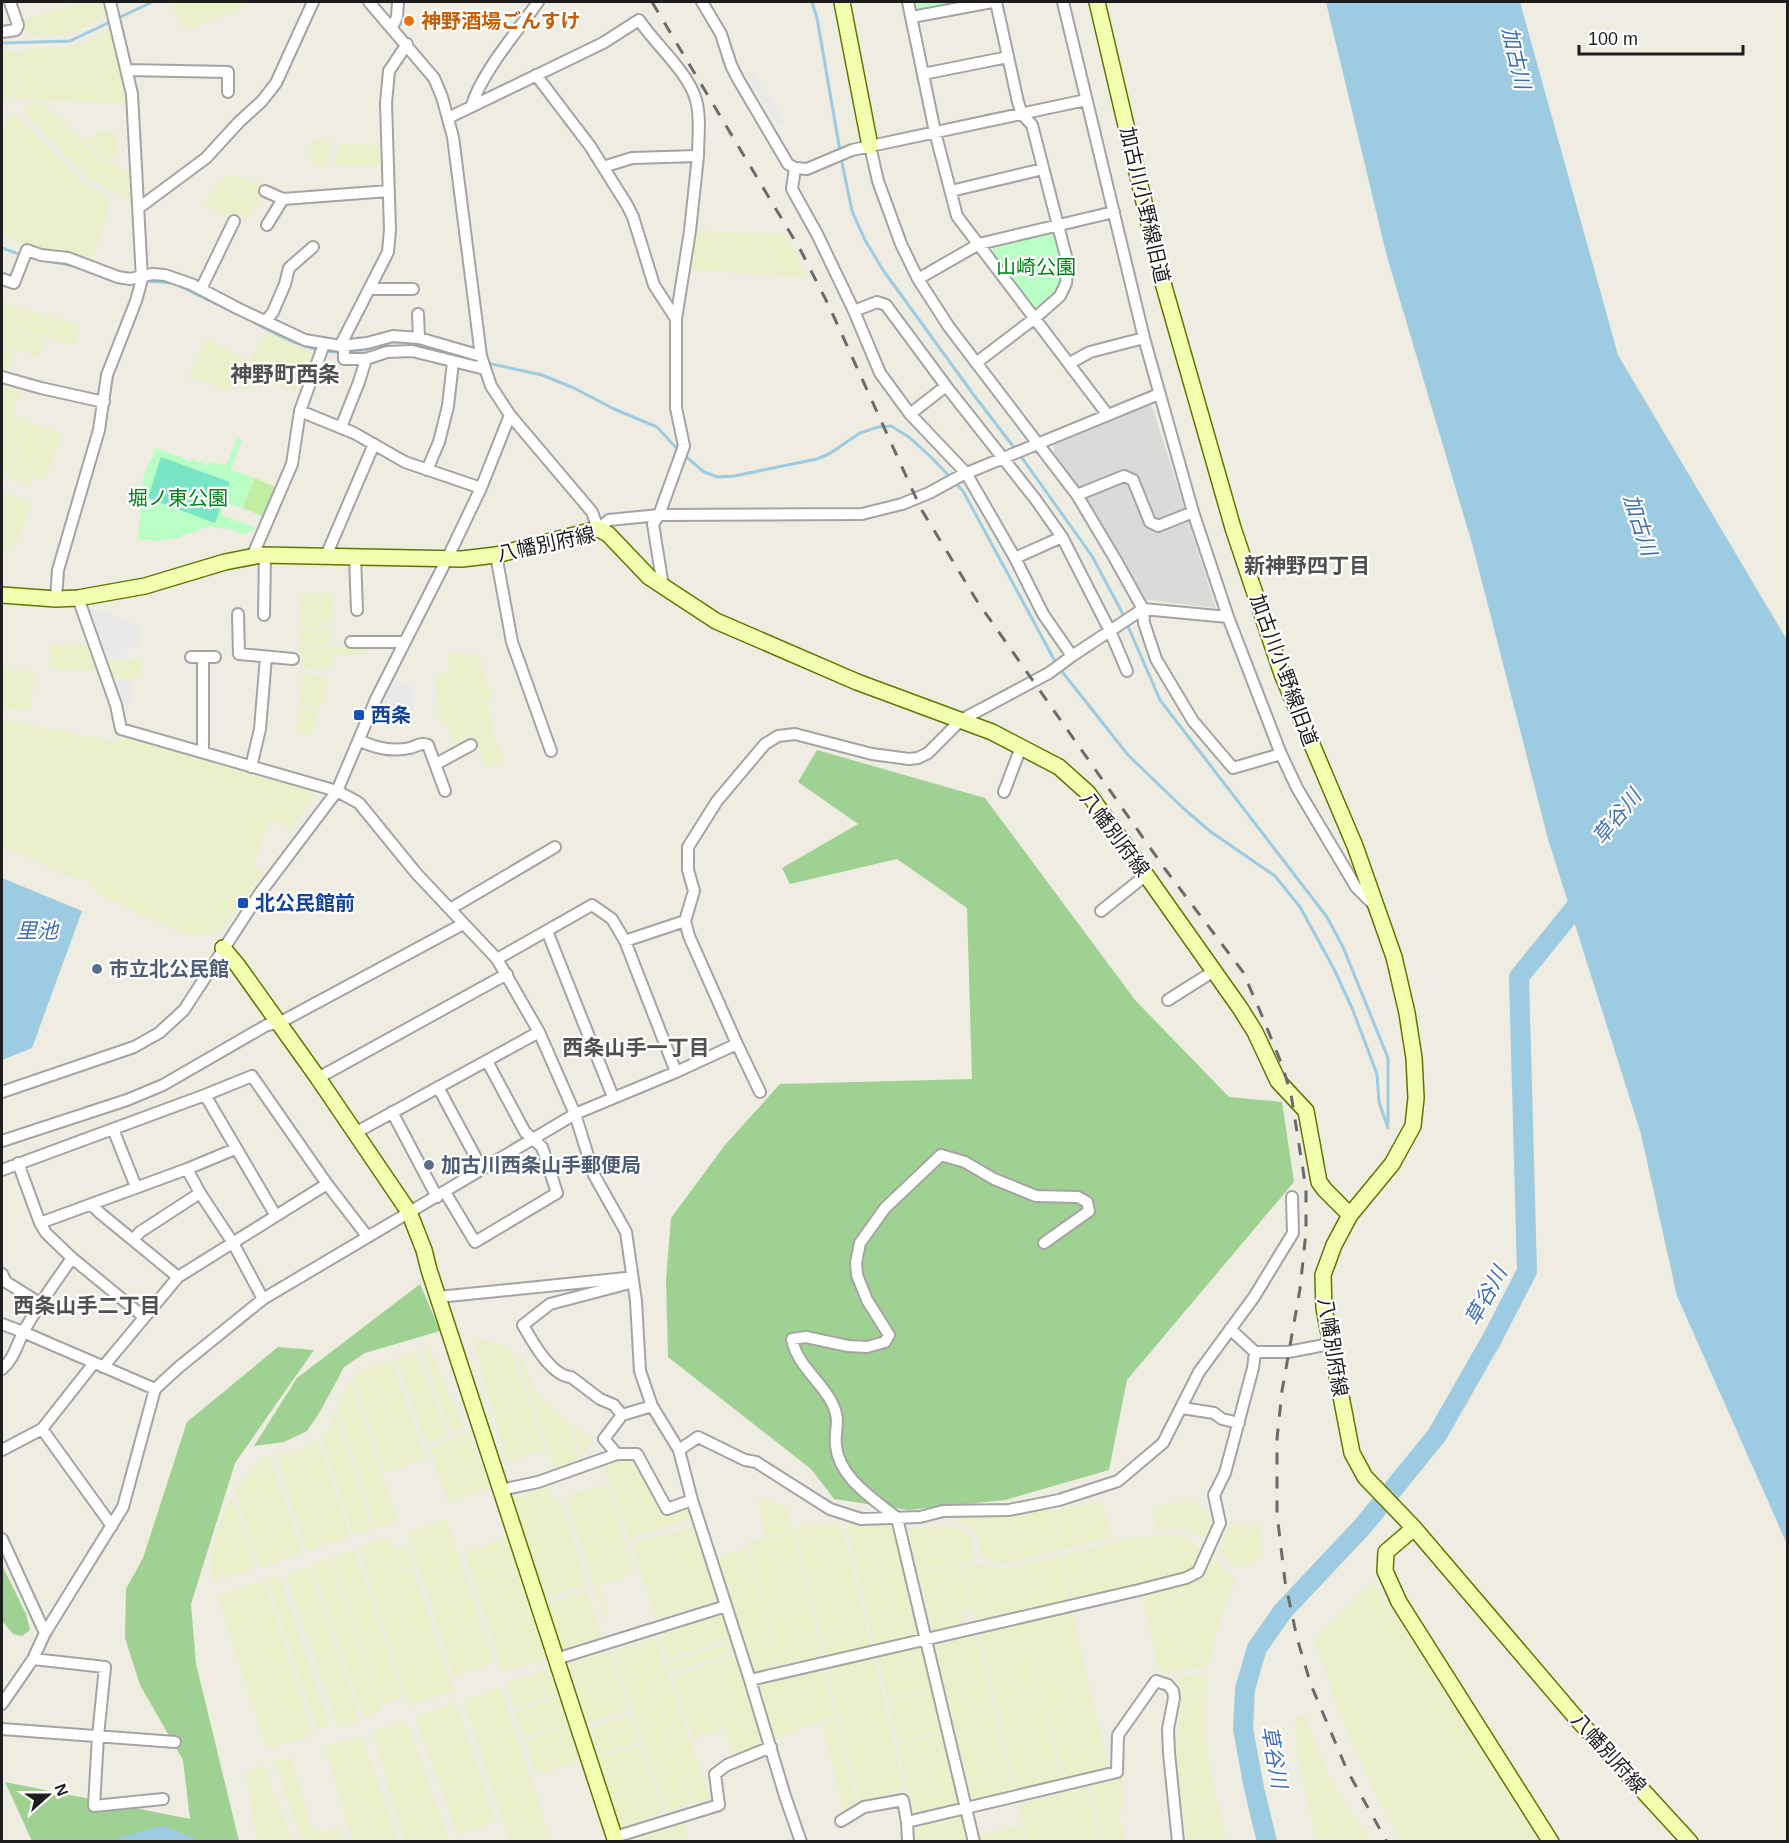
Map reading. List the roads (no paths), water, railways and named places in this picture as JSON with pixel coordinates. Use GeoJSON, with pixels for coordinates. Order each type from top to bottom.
{"type":"FeatureCollection","features":[{"type":"Feature","properties":{"kind":"street"},"geometry":{"type":"LineString","coordinates":[[2,32],[16,30],[18,25],[10,2]]}},
{"type":"Feature","properties":{"kind":"street"},"geometry":{"type":"LineString","coordinates":[[140,207],[206,158],[262,101],[276,83],[313,2]]}},
{"type":"Feature","properties":{"kind":"street"},"geometry":{"type":"LineString","coordinates":[[369,2],[434,78],[442,97],[453,137],[481,356],[491,386],[510,415],[592,512],[598,529],[609,520],[659,515],[862,514],[902,504],[964,474],[1159,394]]}},
{"type":"Feature","properties":{"kind":"street"},"geometry":{"type":"LineString","coordinates":[[392,28],[397,17],[398,2]]}},
{"type":"Feature","properties":{"kind":"street"},"geometry":{"type":"LineString","coordinates":[[472,105],[475,93],[489,70],[538,2]]}},
{"type":"Feature","properties":{"kind":"street"},"geometry":{"type":"LineString","coordinates":[[702,2],[721,34],[731,65],[743,88],[788,165],[795,168],[807,169],[852,150],[1086,100]]}},
{"type":"Feature","properties":{"kind":"street"},"geometry":{"type":"LineString","coordinates":[[842,2],[878,181],[901,244],[918,279],[949,327],[1077,495],[1114,557],[1140,611],[1156,659],[1193,721],[1233,768],[1281,754]]}},
{"type":"Feature","properties":{"kind":"street"},"geometry":{"type":"LineString","coordinates":[[908,2],[935,132],[957,216],[1107,414]]}},
{"type":"Feature","properties":{"kind":"street"},"geometry":{"type":"LineString","coordinates":[[912,17],[994,2],[1022,114],[1032,125],[1068,264],[1066,283],[1060,296],[976,363]]}},
{"type":"Feature","properties":{"kind":"street"},"geometry":{"type":"LineString","coordinates":[[1063,2],[1159,394],[1193,513],[1228,617],[1281,754],[1297,788],[1356,887],[1377,907]]}},
{"type":"Feature","properties":{"kind":"street","name":"加古川小野線旧道"},"geometry":{"type":"LineString","coordinates":[[1097,2],[1163,283],[1233,528],[1282,674],[1355,846],[1377,907],[1394,957],[1407,1013],[1414,1058],[1416,1098],[1413,1126],[1392,1164],[1350,1215]]}},
{"type":"Feature","properties":{"kind":"street"},"geometry":{"type":"LineString","coordinates":[[56,599],[58,570],[94,453],[107,375],[136,302],[142,276],[132,94],[111,4]]}},
{"type":"Feature","properties":{"kind":"street"},"geometry":{"type":"LineString","coordinates":[[448,118],[603,43],[639,20],[654,42],[668,55],[696,97],[698,156],[690,231],[676,319],[676,408],[684,446],[659,515],[653,524],[663,586]]}},
{"type":"Feature","properties":{"kind":"street"},"geometry":{"type":"LineString","coordinates":[[407,44],[389,71],[386,103],[390,230],[387,252],[342,346],[344,359],[366,359],[387,352],[412,351],[485,369]]}},
{"type":"Feature","properties":{"kind":"street"},"geometry":{"type":"LineString","coordinates":[[923,75],[1008,57]]}},
{"type":"Feature","properties":{"kind":"street"},"geometry":{"type":"LineString","coordinates":[[127,70],[228,72],[228,92]]}},
{"type":"Feature","properties":{"kind":"street"},"geometry":{"type":"LineString","coordinates":[[536,75],[590,146],[633,217],[654,285],[676,319]]}},
{"type":"Feature","properties":{"kind":"street"},"geometry":{"type":"LineString","coordinates":[[603,167],[632,158],[698,156]]}},
{"type":"Feature","properties":{"kind":"street"},"geometry":{"type":"LineString","coordinates":[[795,168],[792,189],[817,234],[854,311],[880,373],[910,414],[964,474],[1015,558],[1043,614],[1072,656]]}},
{"type":"Feature","properties":{"kind":"street"},"geometry":{"type":"LineString","coordinates":[[951,191],[1043,169]]}},
{"type":"Feature","properties":{"kind":"street"},"geometry":{"type":"LineString","coordinates":[[265,191],[283,199],[389,191]]}},
{"type":"Feature","properties":{"kind":"street"},"geometry":{"type":"LineString","coordinates":[[267,225],[283,199]]}},
{"type":"Feature","properties":{"kind":"street"},"geometry":{"type":"LineString","coordinates":[[918,279],[979,244],[1114,212]]}},
{"type":"Feature","properties":{"kind":"street"},"geometry":{"type":"LineString","coordinates":[[201,289],[232,240],[234,221]]}},
{"type":"Feature","properties":{"kind":"street"},"geometry":{"type":"LineString","coordinates":[[266,321],[273,312],[289,268],[313,247]]}},
{"type":"Feature","properties":{"kind":"street"},"geometry":{"type":"LineString","coordinates":[[2,279],[14,283],[27,250],[41,255],[68,258],[118,277],[130,279],[165,275],[201,289],[305,340],[342,346],[367,343],[393,336],[419,338],[481,356]]}},
{"type":"Feature","properties":{"kind":"street"},"geometry":{"type":"LineString","coordinates":[[371,289],[413,289]]}},
{"type":"Feature","properties":{"kind":"street"},"geometry":{"type":"LineString","coordinates":[[854,311],[877,302],[886,305],[1062,537],[1110,630],[1127,671]]}},
{"type":"Feature","properties":{"kind":"street"},"geometry":{"type":"LineString","coordinates":[[418,314],[419,338]]}},
{"type":"Feature","properties":{"kind":"street"},"geometry":{"type":"LineString","coordinates":[[1070,363],[1090,352],[1144,338]]}},
{"type":"Feature","properties":{"kind":"street"},"geometry":{"type":"LineString","coordinates":[[264,615],[259,556],[292,464],[300,411],[324,344]]}},
{"type":"Feature","properties":{"kind":"street"},"geometry":{"type":"LineString","coordinates":[[341,427],[366,359]]}},
{"type":"Feature","properties":{"kind":"street"},"geometry":{"type":"LineString","coordinates":[[427,470],[439,442],[448,406],[453,362]]}},
{"type":"Feature","properties":{"kind":"street"},"geometry":{"type":"LineString","coordinates":[[2,377],[104,402]]}},
{"type":"Feature","properties":{"kind":"street"},"geometry":{"type":"LineString","coordinates":[[910,414],[946,386]]}},
{"type":"Feature","properties":{"kind":"street"},"geometry":{"type":"LineString","coordinates":[[300,411],[341,427],[405,462],[481,488]]}},
{"type":"Feature","properties":{"kind":"street"},"geometry":{"type":"LineString","coordinates":[[2,1092],[134,1047],[159,1033],[184,1010],[223,948],[273,876],[337,791],[376,699],[481,488],[510,415]]}},
{"type":"Feature","properties":{"kind":"street"},"geometry":{"type":"LineString","coordinates":[[326,556],[374,444]]}},
{"type":"Feature","properties":{"kind":"street"},"geometry":{"type":"LineString","coordinates":[[1077,495],[1124,476],[1133,480],[1150,522],[1158,526],[1193,513]]}},
{"type":"Feature","properties":{"kind":"street","name":"八幡別府線"},"geometry":{"type":"LineString","coordinates":[[2,595],[56,599],[78,598],[145,586],[225,562],[259,556],[462,559],[496,555],[598,529],[608,534],[650,577],[716,621],[857,682],[961,720],[1022,747],[1059,767],[1088,793],[1255,1032],[1278,1081],[1306,1111],[1319,1182],[1350,1215],[1334,1245],[1323,1275],[1324,1308],[1352,1453],[1365,1477],[1414,1528],[1577,1719],[1690,1842]]}},
{"type":"Feature","properties":{"kind":"street"},"geometry":{"type":"LineString","coordinates":[[1015,558],[1062,537]]}},
{"type":"Feature","properties":{"kind":"street"},"geometry":{"type":"LineString","coordinates":[[496,555],[512,642],[552,751]]}},
{"type":"Feature","properties":{"kind":"street"},"geometry":{"type":"LineString","coordinates":[[355,557],[357,610]]}},
{"type":"Feature","properties":{"kind":"street"},"geometry":{"type":"LineString","coordinates":[[78,598],[116,705],[122,729],[337,791],[358,803],[416,873],[497,959],[507,974],[539,1032],[575,1114],[594,1175],[626,1232],[628,1278],[636,1301],[640,1371],[652,1406],[679,1450],[692,1500],[801,1842]]}},
{"type":"Feature","properties":{"kind":"street"},"geometry":{"type":"LineString","coordinates":[[760,1092],[685,921],[694,891],[688,870],[688,847],[717,801],[765,744],[778,736],[795,734],[872,754],[918,758],[928,753],[961,720],[1049,673],[1140,611],[1228,617]]}},
{"type":"Feature","properties":{"kind":"street"},"geometry":{"type":"LineString","coordinates":[[238,614],[239,654],[293,659]]}},
{"type":"Feature","properties":{"kind":"street"},"geometry":{"type":"LineString","coordinates":[[351,642],[404,642]]}},
{"type":"Feature","properties":{"kind":"street"},"geometry":{"type":"LineString","coordinates":[[191,657],[215,657]]}},
{"type":"Feature","properties":{"kind":"street"},"geometry":{"type":"LineString","coordinates":[[251,767],[260,729],[266,657]]}},
{"type":"Feature","properties":{"kind":"street"},"geometry":{"type":"LineString","coordinates":[[202,658],[203,752]]}},
{"type":"Feature","properties":{"kind":"street"},"geometry":{"type":"LineString","coordinates":[[359,740],[375,748],[408,748],[424,743],[428,745],[445,791]]}},
{"type":"Feature","properties":{"kind":"street"},"geometry":{"type":"LineString","coordinates":[[436,764],[471,745]]}},
{"type":"Feature","properties":{"kind":"street"},"geometry":{"type":"LineString","coordinates":[[1004,792],[1022,747]]}},
{"type":"Feature","properties":{"kind":"street"},"geometry":{"type":"LineString","coordinates":[[450,909],[555,847]]}},
{"type":"Feature","properties":{"kind":"street"},"geometry":{"type":"LineString","coordinates":[[1101,911],[1146,875]]}},
{"type":"Feature","properties":{"kind":"street"},"geometry":{"type":"LineString","coordinates":[[497,959],[592,905],[612,919],[625,941],[676,1072]]}},
{"type":"Feature","properties":{"kind":"street"},"geometry":{"type":"LineString","coordinates":[[625,941],[685,921]]}},
{"type":"Feature","properties":{"kind":"street"},"geometry":{"type":"LineString","coordinates":[[2,1141],[127,1100],[163,1084],[267,1025],[279,1023],[463,924]]}},
{"type":"Feature","properties":{"kind":"street"},"geometry":{"type":"LineString","coordinates":[[547,931],[613,1097]]}},
{"type":"Feature","properties":{"kind":"street"},"geometry":{"type":"LineString","coordinates":[[223,948],[318,1078],[409,1212],[424,1250],[616,1839],[719,1805],[715,1774],[727,1765],[771,1748]]}},
{"type":"Feature","properties":{"kind":"street"},"geometry":{"type":"LineString","coordinates":[[1168,1000],[1214,971]]}},
{"type":"Feature","properties":{"kind":"street"},"geometry":{"type":"LineString","coordinates":[[318,1078],[507,974]]}},
{"type":"Feature","properties":{"kind":"street"},"geometry":{"type":"LineString","coordinates":[[355,1133],[539,1032]]}},
{"type":"Feature","properties":{"kind":"street"},"geometry":{"type":"LineString","coordinates":[[2,1704],[33,1659],[45,1633],[123,1507],[155,1389],[263,1299],[367,1236],[575,1114],[737,1044]]}},
{"type":"Feature","properties":{"kind":"street"},"geometry":{"type":"LineString","coordinates":[[392,1113],[441,1194],[476,1242],[556,1193],[542,1148],[525,1132],[487,1061]]}},
{"type":"Feature","properties":{"kind":"street"},"geometry":{"type":"LineString","coordinates":[[2,1170],[252,1076],[327,1184],[367,1236]]}},
{"type":"Feature","properties":{"kind":"street"},"geometry":{"type":"LineString","coordinates":[[438,1087],[482,1169]]}},
{"type":"Feature","properties":{"kind":"street"},"geometry":{"type":"LineString","coordinates":[[205,1095],[276,1216]]}},
{"type":"Feature","properties":{"kind":"street"},"geometry":{"type":"LineString","coordinates":[[112,1129],[136,1187]]}},
{"type":"Feature","properties":{"kind":"street"},"geometry":{"type":"LineString","coordinates":[[40,1223],[235,1149]]}},
{"type":"Feature","properties":{"kind":"street"},"geometry":{"type":"LineString","coordinates":[[974,1842],[897,1518],[856,1484],[843,1467],[836,1446],[838,1418],[830,1400],[795,1352],[792,1339],[806,1337],[848,1346],[867,1347],[885,1342],[888,1335],[867,1300],[857,1275],[856,1263],[860,1243],[885,1208],[941,1155],[965,1162],[994,1179],[1036,1196],[1078,1197],[1086,1202],[1089,1211],[1044,1243]]}},
{"type":"Feature","properties":{"kind":"street"},"geometry":{"type":"LineString","coordinates":[[18,1163],[40,1223],[46,1233],[72,1258],[144,1317]]}},
{"type":"Feature","properties":{"kind":"street"},"geometry":{"type":"LineString","coordinates":[[187,1169],[233,1243],[263,1299]]}},
{"type":"Feature","properties":{"kind":"street"},"geometry":{"type":"LineString","coordinates":[[2,1450],[42,1429],[178,1277],[327,1184]]}},
{"type":"Feature","properties":{"kind":"street"},"geometry":{"type":"LineString","coordinates":[[133,1240],[140,1232],[200,1193]]}},
{"type":"Feature","properties":{"kind":"street"},"geometry":{"type":"LineString","coordinates":[[679,1450],[698,1437],[745,1460],[756,1462],[830,1509],[861,1519],[920,1517],[943,1511],[1009,1510],[1059,1500],[1118,1481],[1163,1443],[1199,1372],[1254,1297],[1293,1233],[1292,1197]]}},
{"type":"Feature","properties":{"kind":"street"},"geometry":{"type":"LineString","coordinates":[[92,1205],[178,1277]]}},
{"type":"Feature","properties":{"kind":"street"},"geometry":{"type":"LineString","coordinates":[[2,1369],[7,1365],[40,1304],[72,1258]]}},
{"type":"Feature","properties":{"kind":"street"},"geometry":{"type":"LineString","coordinates":[[2,1275],[6,1282],[40,1304]]}},
{"type":"Feature","properties":{"kind":"street"},"geometry":{"type":"LineString","coordinates":[[438,1297],[628,1278]]}},
{"type":"Feature","properties":{"kind":"street"},"geometry":{"type":"LineString","coordinates":[[622,1414],[614,1405],[600,1399],[571,1377],[565,1377],[541,1356],[523,1325],[550,1304],[626,1284],[628,1278]]}},
{"type":"Feature","properties":{"kind":"street"},"geometry":{"type":"LineString","coordinates":[[2,1324],[155,1389]]}},
{"type":"Feature","properties":{"kind":"street"},"geometry":{"type":"LineString","coordinates":[[1230,1329],[1255,1352],[1288,1352],[1330,1344]]}},
{"type":"Feature","properties":{"kind":"street"},"geometry":{"type":"LineString","coordinates":[[750,1680],[1139,1590],[1186,1578],[1198,1572],[1220,1523],[1214,1495],[1225,1473],[1253,1368],[1255,1352]]}},
{"type":"Feature","properties":{"kind":"street"},"geometry":{"type":"LineString","coordinates":[[617,1454],[604,1439],[622,1414],[652,1406]]}},
{"type":"Feature","properties":{"kind":"street"},"geometry":{"type":"LineString","coordinates":[[1182,1408],[1214,1413],[1222,1419],[1239,1423]]}},
{"type":"Feature","properties":{"kind":"street"},"geometry":{"type":"LineString","coordinates":[[42,1429],[112,1526]]}},
{"type":"Feature","properties":{"kind":"street"},"geometry":{"type":"LineString","coordinates":[[501,1490],[538,1482],[617,1454],[637,1454],[667,1509],[692,1500]]}},
{"type":"Feature","properties":{"kind":"street"},"geometry":{"type":"LineString","coordinates":[[1414,1528],[1386,1552],[1385,1571],[1399,1602],[1551,1842]]}},
{"type":"Feature","properties":{"kind":"street"},"geometry":{"type":"LineString","coordinates":[[2,1539],[45,1633]]}},
{"type":"Feature","properties":{"kind":"street"},"geometry":{"type":"LineString","coordinates":[[556,1659],[726,1606]]}},
{"type":"Feature","properties":{"kind":"street"},"geometry":{"type":"LineString","coordinates":[[33,1659],[105,1667],[94,1806],[163,1799]]}},
{"type":"Feature","properties":{"kind":"street"},"geometry":{"type":"LineString","coordinates":[[907,1822],[1117,1772],[1118,1735],[1156,1681],[1168,1685],[1173,1691],[1174,1698],[1168,1729],[1178,1842]]}},
{"type":"Feature","properties":{"kind":"street"},"geometry":{"type":"LineString","coordinates":[[2,1728],[175,1742]]}},
{"type":"Feature","properties":{"kind":"street"},"geometry":{"type":"LineString","coordinates":[[841,1821],[864,1808],[903,1800],[908,1842]]}},
{"type":"Feature","properties":{"kind":"water","name":"加古川"},"geometry":{"type":"Polygon","coordinates":[[[1326,2],[1520,2],[1618,355],[1787,640],[1787,1544],[1677,1296],[1641,1134],[1548,839],[1473,547],[1386,253],[1326,2]]]}},
{"type":"Feature","properties":{"kind":"water","name":"里池"},"geometry":{"type":"Polygon","coordinates":[[[2,878],[82,911],[32,1048],[2,1060],[2,878]]]}},
{"type":"Feature","properties":{"kind":"water"},"geometry":{"type":"Polygon","coordinates":[[[166,1826],[198,1841],[110,1841],[156,1827],[166,1826]]]}},
{"type":"Feature","properties":{"kind":"waterway"},"geometry":{"type":"LineString","coordinates":[[2,43],[70,41],[152,2]]}},
{"type":"Feature","properties":{"kind":"waterway"},"geometry":{"type":"LineString","coordinates":[[812,2],[817,18],[840,151]]}},
{"type":"Feature","properties":{"kind":"waterway"},"geometry":{"type":"LineString","coordinates":[[841,158],[852,211],[865,240],[883,270],[1016,450]]}},
{"type":"Feature","properties":{"kind":"waterway"},"geometry":{"type":"LineString","coordinates":[[2,248],[21,255]]}},
{"type":"Feature","properties":{"kind":"waterway"},"geometry":{"type":"LineString","coordinates":[[27,257],[74,266],[116,282],[122,282]]}},
{"type":"Feature","properties":{"kind":"waterway"},"geometry":{"type":"LineString","coordinates":[[143,281],[173,283],[235,313]]}},
{"type":"Feature","properties":{"kind":"waterway"},"geometry":{"type":"LineString","coordinates":[[241,315],[301,345],[340,352]]}},
{"type":"Feature","properties":{"kind":"waterway"},"geometry":{"type":"LineString","coordinates":[[347,351],[404,342],[480,361]]}},
{"type":"Feature","properties":{"kind":"waterway"},"geometry":{"type":"LineString","coordinates":[[487,363],[542,375],[574,388],[614,409],[657,427],[679,451]]}},
{"type":"Feature","properties":{"kind":"waterway"},"geometry":{"type":"LineString","coordinates":[[684,455],[704,472],[718,477],[734,476],[817,459],[829,454],[860,433],[878,427],[891,426],[909,437],[963,491],[1056,663]]}},
{"type":"Feature","properties":{"kind":"waterway"},"geometry":{"type":"LineString","coordinates":[[1020,455],[1092,556],[1125,618]]}},
{"type":"Feature","properties":{"kind":"waterway"},"geometry":{"type":"LineString","coordinates":[[1127,624],[1160,700],[1327,917],[1343,947],[1388,1058],[1388,1123]]}},
{"type":"Feature","properties":{"kind":"waterway"},"geometry":{"type":"LineString","coordinates":[[1060,669],[1128,755],[1211,832],[1275,876],[1300,907],[1334,969],[1352,1008],[1377,1074],[1379,1102],[1388,1128]]}},
{"type":"Feature","properties":{"kind":"waterway","name":"草谷川"},"geometry":{"type":"LineString","coordinates":[[1267,1842],[1243,1729],[1245,1689],[1257,1648],[1283,1611],[1363,1526],[1437,1435],[1493,1337],[1527,1271],[1519,977],[1588,892]]}},
{"type":"Feature","properties":{"kind":"railway"},"geometry":{"type":"LineString","coordinates":[[652,2],[801,251],[829,306],[921,509],[977,601],[1165,869],[1243,972],[1282,1065],[1291,1094],[1306,1189],[1306,1232],[1300,1289],[1282,1391],[1277,1439],[1277,1514],[1285,1581],[1297,1638],[1311,1685],[1347,1770],[1387,1842]]}},
{"type":"Feature","properties":{"kind":"place","name":"神野酒場ごんすけ"},"geometry":{"type":"Point","coordinates":[409,21]}},
{"type":"Feature","properties":{"kind":"place","name":"西条"},"geometry":{"type":"Point","coordinates":[359,715]}},
{"type":"Feature","properties":{"kind":"place","name":"北公民館前"},"geometry":{"type":"Point","coordinates":[243,903]}},
{"type":"Feature","properties":{"kind":"place","name":"市立北公民館"},"geometry":{"type":"Point","coordinates":[97,969]}},
{"type":"Feature","properties":{"kind":"place","name":"加古川西条山手郵便局"},"geometry":{"type":"Point","coordinates":[429,1165]}},
{"type":"Feature","properties":{"kind":"district","name":"神野町西条"},"geometry":{"type":"Point","coordinates":[285,374]}},
{"type":"Feature","properties":{"kind":"district","name":"新神野四丁目"},"geometry":{"type":"Point","coordinates":[1307,566]}},
{"type":"Feature","properties":{"kind":"district","name":"西条山手一丁目"},"geometry":{"type":"Point","coordinates":[636,1048]}},
{"type":"Feature","properties":{"kind":"district","name":"西条山手二丁目"},"geometry":{"type":"Point","coordinates":[87,1306]}},
{"type":"Feature","properties":{"kind":"park label","name":"山崎公園"},"geometry":{"type":"Point","coordinates":[1036,267]}},
{"type":"Feature","properties":{"kind":"park label","name":"堀ノ東公園"},"geometry":{"type":"Point","coordinates":[178,498]}}]}
